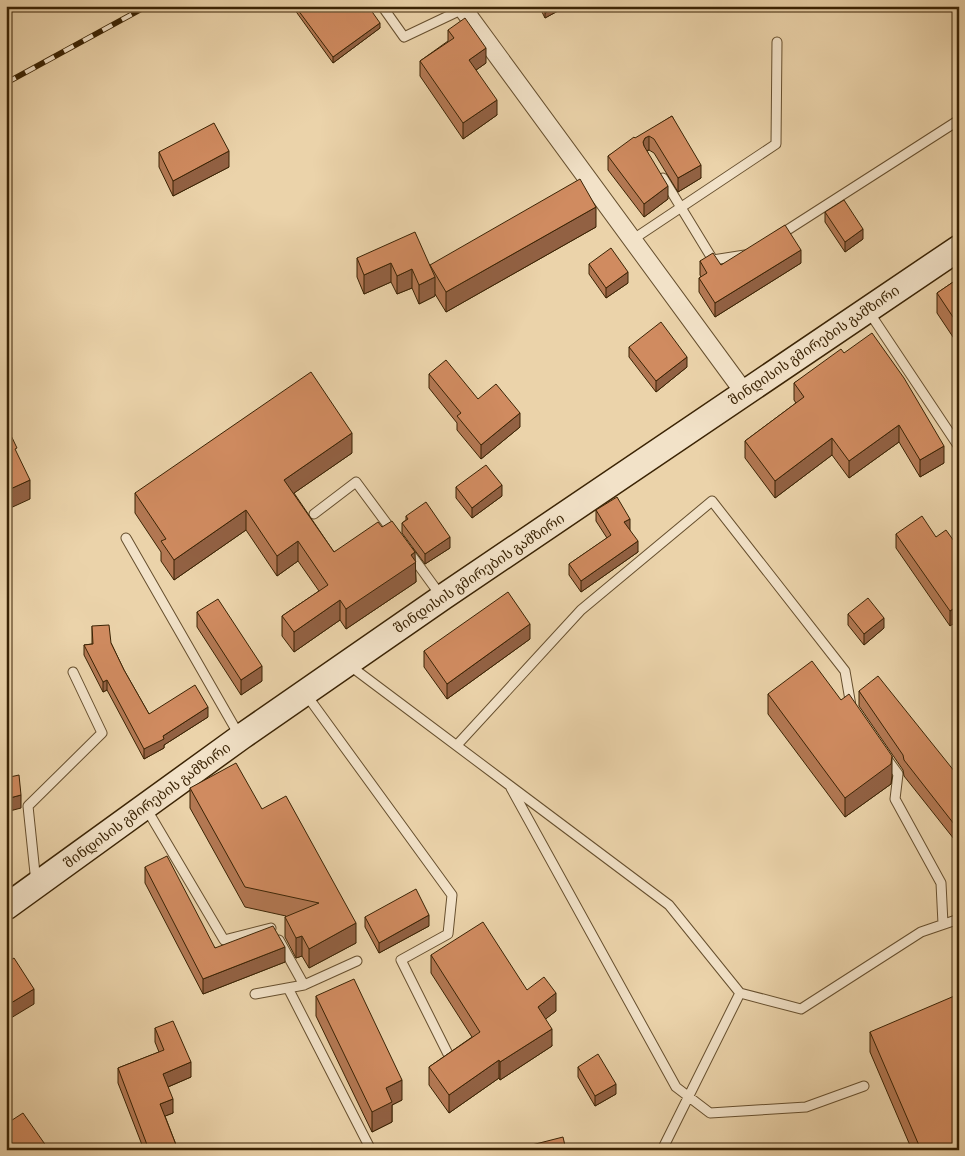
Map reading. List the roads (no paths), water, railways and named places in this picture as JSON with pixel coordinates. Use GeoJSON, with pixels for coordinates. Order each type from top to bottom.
{"type":"FeatureCollection","features":[{"type":"Feature","properties":{"kind":"main road","name":"შინდისის გმირების გამზირი"},"geometry":{"type":"LineString","coordinates":[[6,907],[146,808],[241,737],[442,597],[959,248]]}},
{"type":"Feature","properties":{"kind":"street"},"geometry":{"type":"LineString","coordinates":[[462,8],[744,392]]}},
{"type":"Feature","properties":{"kind":"lane"},"geometry":{"type":"LineString","coordinates":[[382,6],[404,37],[462,8]]}},
{"type":"Feature","properties":{"kind":"lane"},"geometry":{"type":"LineString","coordinates":[[632,240],[776,144],[777,42]]}},
{"type":"Feature","properties":{"kind":"lane"},"geometry":{"type":"LineString","coordinates":[[766,244],[959,120]]}},
{"type":"Feature","properties":{"kind":"lane"},"geometry":{"type":"LineString","coordinates":[[658,170],[713,260],[749,255],[758,249]]}},
{"type":"Feature","properties":{"kind":"lane"},"geometry":{"type":"LineString","coordinates":[[868,310],[959,447]]}},
{"type":"Feature","properties":{"kind":"lane"},"geometry":{"type":"LineString","coordinates":[[314,514],[356,482],[442,597]]}},
{"type":"Feature","properties":{"kind":"lane"},"geometry":{"type":"LineString","coordinates":[[457,745],[580,610],[712,501],[845,671],[850,704],[856,712]]}},
{"type":"Feature","properties":{"kind":"lane"},"geometry":{"type":"LineString","coordinates":[[126,538],[241,737]]}},
{"type":"Feature","properties":{"kind":"lane"},"geometry":{"type":"LineString","coordinates":[[347,664],[669,905],[740,993],[801,1009],[921,932],[959,919]]}},
{"type":"Feature","properties":{"kind":"lane"},"geometry":{"type":"LineString","coordinates":[[37,885],[28,806],[102,733],[73,672]]}},
{"type":"Feature","properties":{"kind":"lane"},"geometry":{"type":"LineString","coordinates":[[305,693],[452,896],[448,934],[400,960],[448,1054]]}},
{"type":"Feature","properties":{"kind":"lane"},"geometry":{"type":"LineString","coordinates":[[882,750],[898,774],[895,799],[941,883],[943,924]]}},
{"type":"Feature","properties":{"kind":"lane"},"geometry":{"type":"LineString","coordinates":[[508,783],[676,1087],[710,1113],[719,1113],[806,1107],[864,1086]]}},
{"type":"Feature","properties":{"kind":"lane"},"geometry":{"type":"LineString","coordinates":[[146,808],[224,940],[273,928],[304,985]]}},
{"type":"Feature","properties":{"kind":"lane"},"geometry":{"type":"LineString","coordinates":[[255,994],[304,985],[357,961]]}},
{"type":"Feature","properties":{"kind":"lane"},"geometry":{"type":"LineString","coordinates":[[288,988],[371,1150]]}},
{"type":"Feature","properties":{"kind":"lane"},"geometry":{"type":"LineString","coordinates":[[662,1150],[740,993]]}},
{"type":"Feature","properties":{"kind":"railway"},"geometry":{"type":"LineString","coordinates":[[6,83],[147,6]]}}]}
